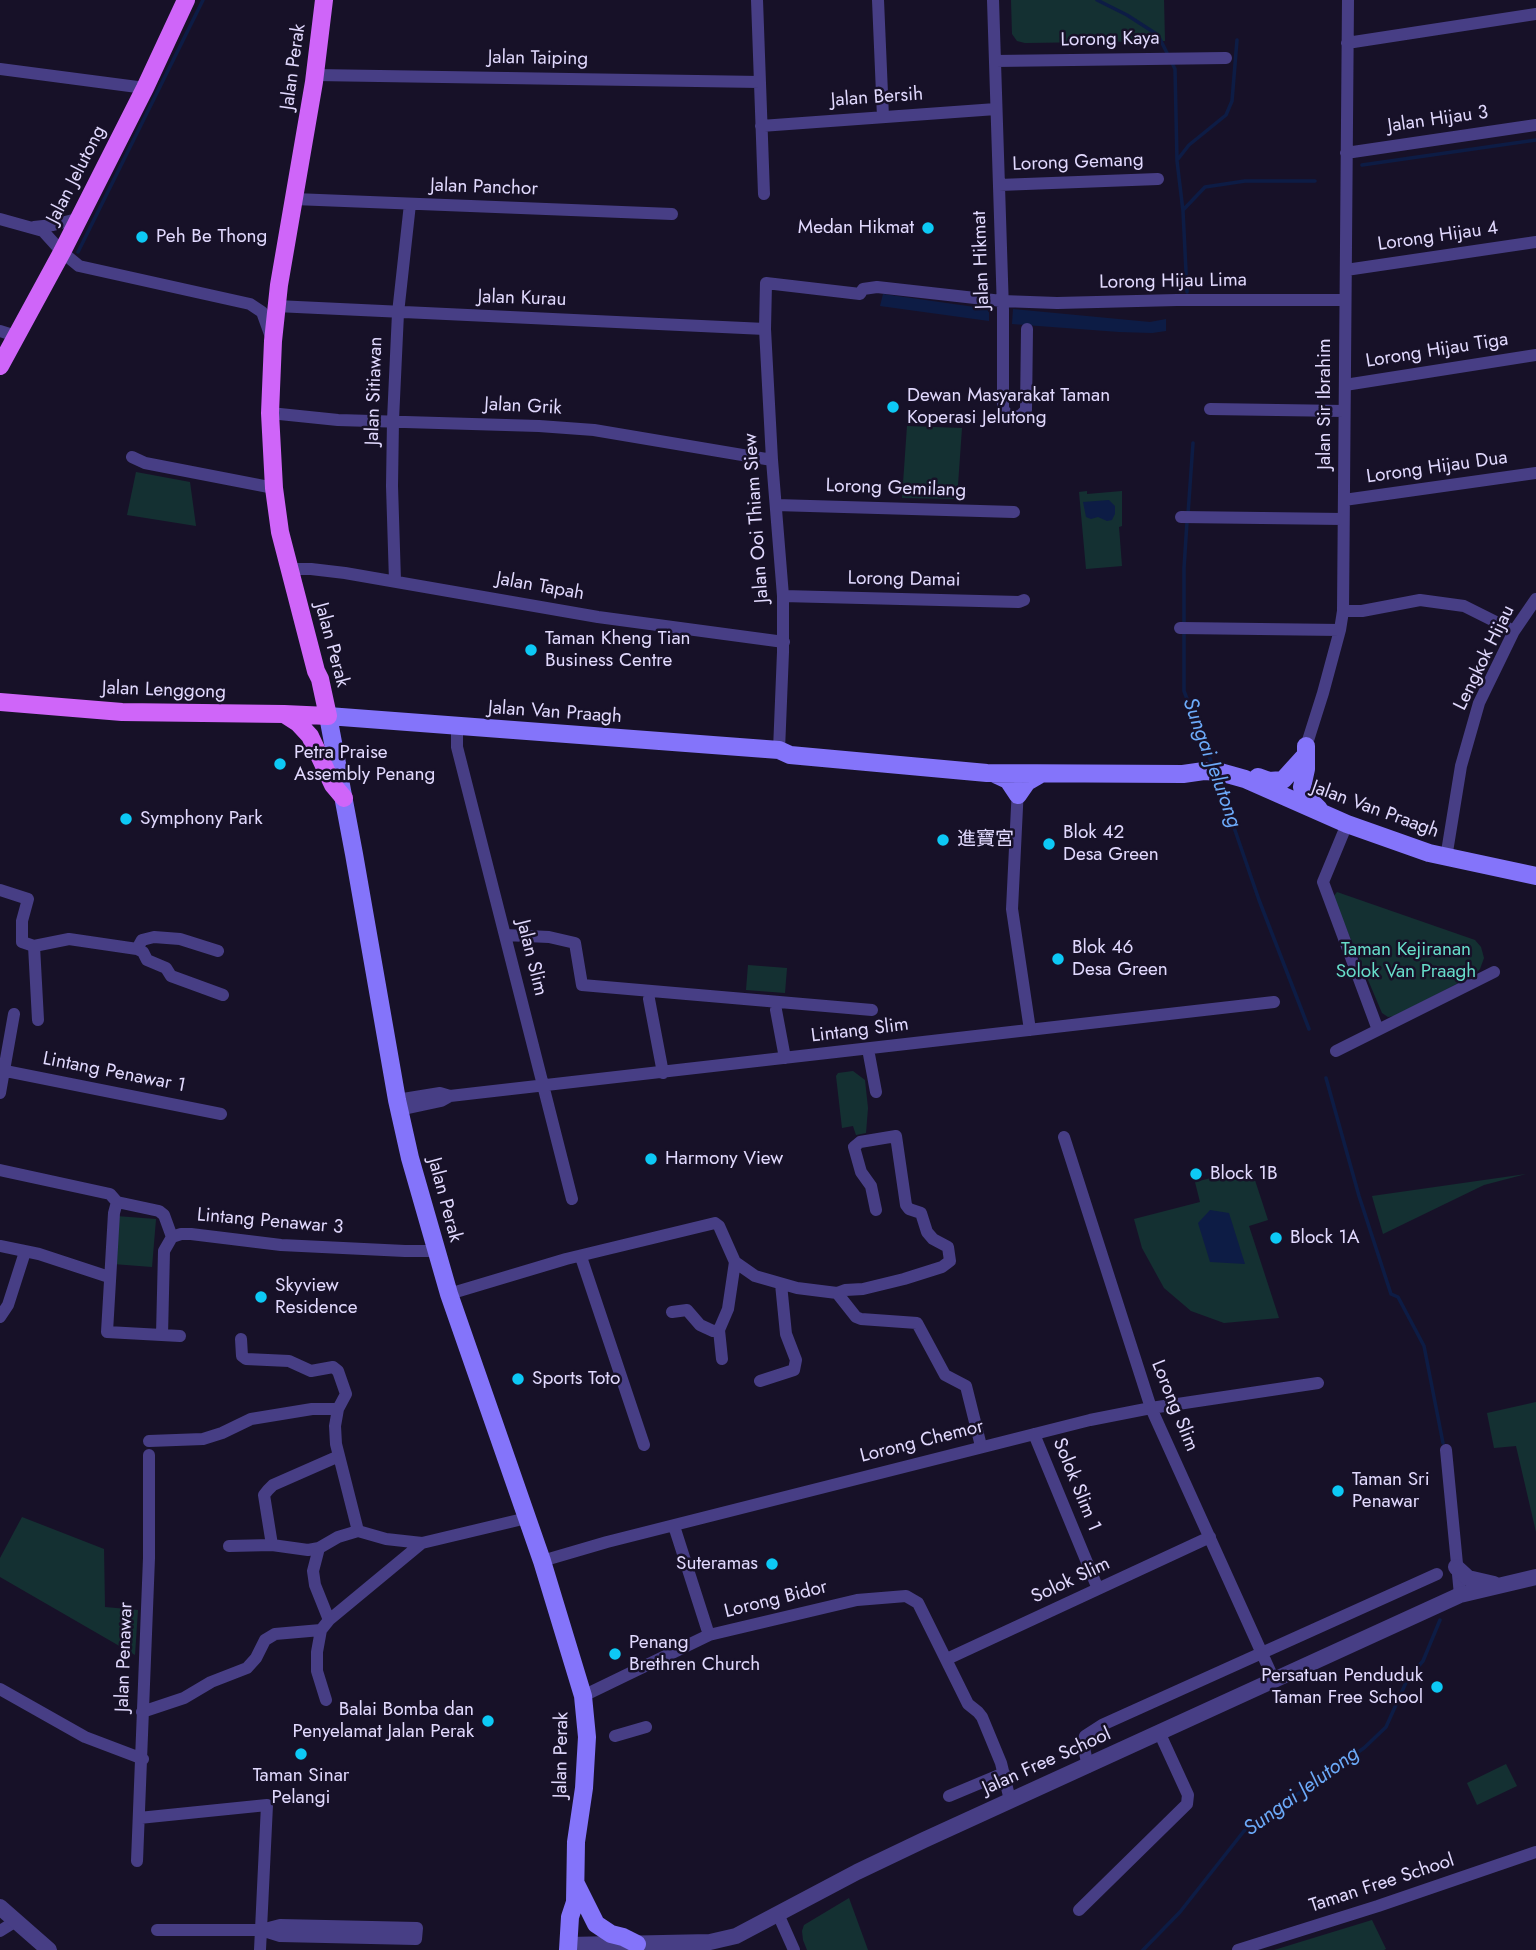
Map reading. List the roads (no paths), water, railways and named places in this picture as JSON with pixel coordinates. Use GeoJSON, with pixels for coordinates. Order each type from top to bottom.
{"type":"FeatureCollection","features":[{"type":"Feature","properties":{"kind":"main road","name":"Jalan Jelutong"},"geometry":{"type":"LineString","coordinates":[[0,366],[8,334],[62,252],[186,0]]}},
{"type":"Feature","properties":{"kind":"main road","name":"Jalan Perak"},"geometry":{"type":"LineString","coordinates":[[324,0],[316,75],[276,306],[270,413],[274,488],[280,532],[320,679],[323,716],[344,797],[398,1105],[449,1294],[542,1561],[583,1696],[587,1737],[574,1881],[575,1902],[581,1918],[574,1948]]}},
{"type":"Feature","properties":{"kind":"main road","name":"Jalan Lenggong"},"geometry":{"type":"LineString","coordinates":[[0,702],[122,712],[284,713],[323,716]]}},
{"type":"Feature","properties":{"kind":"main road"},"geometry":{"type":"LineString","coordinates":[[284,713],[298,723],[310,737],[333,785],[344,797]]}},
{"type":"Feature","properties":{"kind":"main road","name":"Jalan Van Praagh"},"geometry":{"type":"LineString","coordinates":[[323,716],[779,750],[790,755],[995,774],[1019,770],[1039,775],[1216,772]]}},
{"type":"Feature","properties":{"kind":"main road","name":"Jalan Van Praagh"},"geometry":{"type":"LineString","coordinates":[[779,750],[790,746],[1019,770],[1185,766],[1216,772],[1327,817],[1446,858],[1536,876]]}},
{"type":"Feature","properties":{"kind":"main road"},"geometry":{"type":"LineString","coordinates":[[1216,772],[1247,773],[1276,782],[1288,775],[1304,752]]}},
{"type":"Feature","properties":{"kind":"main road"},"geometry":{"type":"LineString","coordinates":[[1304,752],[1304,793],[1327,817]]}},
{"type":"Feature","properties":{"kind":"main road"},"geometry":{"type":"LineString","coordinates":[[995,774],[1008,780],[1018,795],[1027,782],[1039,775]]}},
{"type":"Feature","properties":{"kind":"main road"},"geometry":{"type":"LineString","coordinates":[[574,1881],[596,1924],[611,1934],[637,1944]]}},
{"type":"Feature","properties":{"kind":"street"},"geometry":{"type":"LineString","coordinates":[[757,0],[764,194]]}},
{"type":"Feature","properties":{"kind":"street"},"geometry":{"type":"LineString","coordinates":[[878,0],[883,117]]}},
{"type":"Feature","properties":{"kind":"street","name":"Jalan Hikmat"},"geometry":{"type":"LineString","coordinates":[[993,0],[1003,409],[1012,417],[1020,416],[1026,410],[1027,330]]}},
{"type":"Feature","properties":{"kind":"street","name":"Jalan Sir Ibrahim"},"geometry":{"type":"LineString","coordinates":[[1289,800],[1340,630],[1343,611],[1348,0]]}},
{"type":"Feature","properties":{"kind":"street"},"geometry":{"type":"LineString","coordinates":[[1347,43],[1536,14]]}},
{"type":"Feature","properties":{"kind":"street","name":"Lorong Kaya"},"geometry":{"type":"LineString","coordinates":[[995,61],[1226,58]]}},
{"type":"Feature","properties":{"kind":"street"},"geometry":{"type":"LineString","coordinates":[[0,69],[114,83],[142,94]]}},
{"type":"Feature","properties":{"kind":"street","name":"Jalan Taiping"},"geometry":{"type":"LineString","coordinates":[[316,75],[760,82]]}},
{"type":"Feature","properties":{"kind":"street","name":"Jalan Bersih"},"geometry":{"type":"LineString","coordinates":[[761,126],[996,109]]}},
{"type":"Feature","properties":{"kind":"street","name":"Jalan Hijau 3"},"geometry":{"type":"LineString","coordinates":[[1346,153],[1536,125]]}},
{"type":"Feature","properties":{"kind":"street","name":"Lorong Gemang"},"geometry":{"type":"LineString","coordinates":[[999,185],[1158,180]]}},
{"type":"Feature","properties":{"kind":"street","name":"Jalan Panchor"},"geometry":{"type":"LineString","coordinates":[[294,199],[672,214]]}},
{"type":"Feature","properties":{"kind":"street","name":"Jalan Sitiawan"},"geometry":{"type":"LineString","coordinates":[[395,581],[393,421],[398,313],[410,204]]}},
{"type":"Feature","properties":{"kind":"street"},"geometry":{"type":"LineString","coordinates":[[0,219],[43,231],[79,266],[250,304],[262,313],[273,341]]}},
{"type":"Feature","properties":{"kind":"street"},"geometry":{"type":"LineString","coordinates":[[27,227],[53,225],[77,219]]}},
{"type":"Feature","properties":{"kind":"street","name":"Lorong Hijau 4"},"geometry":{"type":"LineString","coordinates":[[1346,270],[1536,242]]}},
{"type":"Feature","properties":{"kind":"street","name":"Lorong Hijau Lima"},"geometry":{"type":"LineString","coordinates":[[766,283],[860,294],[863,289],[877,287],[1002,305],[1177,300],[1345,300]]}},
{"type":"Feature","properties":{"kind":"street","name":"Jalan Ooi Thiam Siew"},"geometry":{"type":"LineString","coordinates":[[766,283],[765,329],[772,460],[783,596],[784,642],[779,750]]}},
{"type":"Feature","properties":{"kind":"street","name":"Jalan Kurau"},"geometry":{"type":"LineString","coordinates":[[276,306],[765,329]]}},
{"type":"Feature","properties":{"kind":"street","name":"Lorong Hijau Tiga"},"geometry":{"type":"LineString","coordinates":[[1345,385],[1536,355]]}},
{"type":"Feature","properties":{"kind":"street"},"geometry":{"type":"LineString","coordinates":[[1210,410],[1344,411]]}},
{"type":"Feature","properties":{"kind":"street","name":"Jalan Grik"},"geometry":{"type":"LineString","coordinates":[[270,413],[338,419],[594,430],[772,460]]}},
{"type":"Feature","properties":{"kind":"street"},"geometry":{"type":"LineString","coordinates":[[132,457],[145,463],[274,488]]}},
{"type":"Feature","properties":{"kind":"street","name":"Lorong Hijau Dua"},"geometry":{"type":"LineString","coordinates":[[1344,500],[1536,473]]}},
{"type":"Feature","properties":{"kind":"street","name":"Lorong Gemilang"},"geometry":{"type":"LineString","coordinates":[[776,505],[1014,512]]}},
{"type":"Feature","properties":{"kind":"street"},"geometry":{"type":"LineString","coordinates":[[1181,517],[1343,519]]}},
{"type":"Feature","properties":{"kind":"street","name":"Jalan Tapah"},"geometry":{"type":"LineString","coordinates":[[290,569],[311,569],[395,581],[611,619],[784,642]]}},
{"type":"Feature","properties":{"kind":"street","name":"Lorong Damai"},"geometry":{"type":"LineString","coordinates":[[783,596],[1024,600]]}},
{"type":"Feature","properties":{"kind":"street","name":"Lengkok Hijau"},"geometry":{"type":"LineString","coordinates":[[1446,858],[1461,766],[1479,703],[1514,631],[1536,599]]}},
{"type":"Feature","properties":{"kind":"street"},"geometry":{"type":"LineString","coordinates":[[1343,611],[1362,611],[1420,600],[1464,606],[1514,631]]}},
{"type":"Feature","properties":{"kind":"street"},"geometry":{"type":"LineString","coordinates":[[1186,628],[1340,630]]}},
{"type":"Feature","properties":{"kind":"street","name":"Jalan Slim"},"geometry":{"type":"LineString","coordinates":[[457,726],[457,747],[572,1199]]}},
{"type":"Feature","properties":{"kind":"street"},"geometry":{"type":"LineString","coordinates":[[1019,770],[1012,909],[1030,1030]]}},
{"type":"Feature","properties":{"kind":"street"},"geometry":{"type":"LineString","coordinates":[[1347,824],[1323,882],[1378,1030]]}},
{"type":"Feature","properties":{"kind":"street"},"geometry":{"type":"LineString","coordinates":[[0,890],[29,899],[22,921],[22,942],[34,946],[69,939],[137,948],[143,951],[147,960],[166,968],[169,975],[223,995]]}},
{"type":"Feature","properties":{"kind":"street"},"geometry":{"type":"LineString","coordinates":[[505,935],[572,941],[577,948],[582,985],[872,1010]]}},
{"type":"Feature","properties":{"kind":"street"},"geometry":{"type":"LineString","coordinates":[[137,948],[142,940],[154,937],[180,939],[218,951]]}},
{"type":"Feature","properties":{"kind":"street"},"geometry":{"type":"LineString","coordinates":[[34,946],[38,1020]]}},
{"type":"Feature","properties":{"kind":"street"},"geometry":{"type":"LineString","coordinates":[[1336,1051],[1494,972]]}},
{"type":"Feature","properties":{"kind":"street"},"geometry":{"type":"LineString","coordinates":[[649,999],[663,1073]]}},
{"type":"Feature","properties":{"kind":"street","name":"Lintang Slim"},"geometry":{"type":"LineString","coordinates":[[398,1105],[440,1093],[450,1096],[544,1086],[1274,1002]]}},
{"type":"Feature","properties":{"kind":"street"},"geometry":{"type":"LineString","coordinates":[[776,1010],[785,1058]]}},
{"type":"Feature","properties":{"kind":"street"},"geometry":{"type":"LineString","coordinates":[[0,1093],[14,1014]]}},
{"type":"Feature","properties":{"kind":"street"},"geometry":{"type":"LineString","coordinates":[[868,1049],[876,1092]]}},
{"type":"Feature","properties":{"kind":"street","name":"Lintang Penawar 1"},"geometry":{"type":"LineString","coordinates":[[2,1070],[221,1114]]}},
{"type":"Feature","properties":{"kind":"street"},"geometry":{"type":"LineString","coordinates":[[449,1294],[566,1259],[715,1223],[735,1262],[755,1276],[781,1284],[837,1293],[904,1279],[942,1267],[950,1261],[947,1247],[933,1239],[926,1231],[920,1213],[906,1205],[896,1136],[860,1142],[854,1147],[861,1172],[872,1186],[876,1210]]}},
{"type":"Feature","properties":{"kind":"street","name":"Lorong Slim"},"geometry":{"type":"LineString","coordinates":[[1064,1137],[1151,1408],[1274,1680]]}},
{"type":"Feature","properties":{"kind":"street","name":"Lintang Penawar 3"},"geometry":{"type":"LineString","coordinates":[[0,1170],[110,1194],[117,1202],[159,1211],[164,1215],[172,1237],[191,1234],[306,1247],[436,1251]]}},
{"type":"Feature","properties":{"kind":"street"},"geometry":{"type":"LineString","coordinates":[[117,1202],[114,1213],[107,1332],[180,1336]]}},
{"type":"Feature","properties":{"kind":"street"},"geometry":{"type":"LineString","coordinates":[[162,1335],[164,1251],[172,1237]]}},
{"type":"Feature","properties":{"kind":"street"},"geometry":{"type":"LineString","coordinates":[[0,1246],[110,1277]]}},
{"type":"Feature","properties":{"kind":"street"},"geometry":{"type":"LineString","coordinates":[[0,1317],[8,1305],[25,1252]]}},
{"type":"Feature","properties":{"kind":"street"},"geometry":{"type":"LineString","coordinates":[[581,1257],[644,1445]]}},
{"type":"Feature","properties":{"kind":"street"},"geometry":{"type":"LineString","coordinates":[[722,1359],[719,1330],[728,1309],[735,1262]]}},
{"type":"Feature","properties":{"kind":"street"},"geometry":{"type":"LineString","coordinates":[[761,1381],[794,1370],[796,1360],[786,1334],[781,1284]]}},
{"type":"Feature","properties":{"kind":"street"},"geometry":{"type":"LineString","coordinates":[[837,1293],[861,1319],[917,1323],[945,1375],[966,1386],[981,1446]]}},
{"type":"Feature","properties":{"kind":"street"},"geometry":{"type":"LineString","coordinates":[[672,1312],[687,1310],[700,1325],[713,1331],[719,1330]]}},
{"type":"Feature","properties":{"kind":"street"},"geometry":{"type":"LineString","coordinates":[[241,1339],[242,1356],[246,1359],[289,1361],[311,1371],[336,1368],[346,1394],[338,1409],[335,1426],[339,1456],[358,1531]]}},
{"type":"Feature","properties":{"kind":"street","name":"Lorong Chemor"},"geometry":{"type":"LineString","coordinates":[[542,1561],[981,1446],[1151,1408],[1318,1383]]}},
{"type":"Feature","properties":{"kind":"street"},"geometry":{"type":"LineString","coordinates":[[149,1441],[203,1439],[251,1419],[312,1409],[338,1409]]}},
{"type":"Feature","properties":{"kind":"street","name":"Solok Slim 1"},"geometry":{"type":"LineString","coordinates":[[1034,1434],[1098,1589]]}},
{"type":"Feature","properties":{"kind":"street"},"geometry":{"type":"LineString","coordinates":[[1446,1450],[1460,1595]]}},
{"type":"Feature","properties":{"kind":"street","name":"Jalan Penawar"},"geometry":{"type":"LineString","coordinates":[[137,1861],[149,1558],[149,1455]]}},
{"type":"Feature","properties":{"kind":"street"},"geometry":{"type":"LineString","coordinates":[[272,1545],[264,1495],[272,1485],[339,1456]]}},
{"type":"Feature","properties":{"kind":"street"},"geometry":{"type":"LineString","coordinates":[[229,1546],[272,1545],[308,1550],[319,1548],[338,1536],[358,1531],[386,1539],[422,1543],[527,1518]]}},
{"type":"Feature","properties":{"kind":"street"},"geometry":{"type":"LineString","coordinates":[[674,1526],[709,1635]]}},
{"type":"Feature","properties":{"kind":"street","name":"Solok Slim"},"geometry":{"type":"LineString","coordinates":[[947,1659],[1210,1537]]}},
{"type":"Feature","properties":{"kind":"street"},"geometry":{"type":"LineString","coordinates":[[142,1712],[184,1698],[211,1682],[247,1668],[256,1658],[265,1640],[275,1634],[325,1625],[422,1543]]}},
{"type":"Feature","properties":{"kind":"street"},"geometry":{"type":"LineString","coordinates":[[319,1548],[313,1571],[325,1625],[317,1652],[317,1671],[326,1700]]}},
{"type":"Feature","properties":{"kind":"street"},"geometry":{"type":"LineString","coordinates":[[1456,1567],[1468,1578],[1499,1584]]}},
{"type":"Feature","properties":{"kind":"street"},"geometry":{"type":"LineString","coordinates":[[1088,1767],[1083,1743],[1085,1736],[1102,1725],[1437,1574]]}},
{"type":"Feature","properties":{"kind":"street","name":"Jalan Free School"},"geometry":{"type":"LineString","coordinates":[[574,1948],[727,1940],[856,1872],[1460,1595],[1536,1577]]}},
{"type":"Feature","properties":{"kind":"street","name":"Lorong Bidor"},"geometry":{"type":"LineString","coordinates":[[583,1696],[709,1635],[857,1600],[906,1596],[918,1603],[947,1659]]}},
{"type":"Feature","properties":{"kind":"street"},"geometry":{"type":"LineString","coordinates":[[947,1659],[968,1704],[982,1717],[1010,1800]]}},
{"type":"Feature","properties":{"kind":"street"},"geometry":{"type":"LineString","coordinates":[[0,1689],[85,1737],[142,1759]]}},
{"type":"Feature","properties":{"kind":"street"},"geometry":{"type":"LineString","coordinates":[[615,1736],[646,1727]]}},
{"type":"Feature","properties":{"kind":"street"},"geometry":{"type":"LineString","coordinates":[[1079,1910],[1187,1804],[1188,1795],[1160,1734]]}},
{"type":"Feature","properties":{"kind":"street"},"geometry":{"type":"LineString","coordinates":[[949,1796],[1003,1773]]}},
{"type":"Feature","properties":{"kind":"street"},"geometry":{"type":"LineString","coordinates":[[139,1818],[267,1805],[260,1950]]}},
{"type":"Feature","properties":{"kind":"street","name":"Taman Free School"},"geometry":{"type":"LineString","coordinates":[[1238,1950],[1390,1903],[1536,1852]]}},
{"type":"Feature","properties":{"kind":"street"},"geometry":{"type":"LineString","coordinates":[[0,1907],[49,1950]]}},
{"type":"Feature","properties":{"kind":"street"},"geometry":{"type":"LineString","coordinates":[[778,1914],[794,1950]]}},
{"type":"Feature","properties":{"kind":"street"},"geometry":{"type":"LineString","coordinates":[[0,1931],[16,1921]]}},
{"type":"Feature","properties":{"kind":"street"},"geometry":{"type":"LineString","coordinates":[[157,1930],[261,1930],[280,1925],[417,1928],[416,1939],[280,1936],[261,1930]]}},
{"type":"Feature","properties":{"kind":"water"},"geometry":{"type":"Polygon","coordinates":[[[883,294],[989,309],[989,321],[880,306],[883,294]]]}},
{"type":"Feature","properties":{"kind":"water"},"geometry":{"type":"Polygon","coordinates":[[[1013,309],[1150,322],[1166,319],[1166,331],[1119,332],[1012,324],[1013,309]]]}},
{"type":"Feature","properties":{"kind":"water"},"geometry":{"type":"Polygon","coordinates":[[[1109,500],[1115,506],[1112,520],[1086,517],[1083,502],[1109,500]]]}},
{"type":"Feature","properties":{"kind":"water"},"geometry":{"type":"Polygon","coordinates":[[[1210,1210],[1229,1213],[1245,1264],[1210,1262],[1198,1223],[1210,1210]]]}},
{"type":"Feature","properties":{"kind":"waterway"},"geometry":{"type":"LineString","coordinates":[[78,252],[203,0]]}},
{"type":"Feature","properties":{"kind":"waterway","name":"Sungai Jelutong"},"geometry":{"type":"LineString","coordinates":[[1097,0],[1158,35],[1168,55]]}},
{"type":"Feature","properties":{"kind":"waterway","name":"Sungai Jelutong"},"geometry":{"type":"LineString","coordinates":[[1178,159],[1189,145],[1226,115],[1232,101],[1237,40]]}},
{"type":"Feature","properties":{"kind":"waterway","name":"Sungai Jelutong"},"geometry":{"type":"LineString","coordinates":[[1171,61],[1175,69],[1177,161],[1183,211],[1187,292]]}},
{"type":"Feature","properties":{"kind":"waterway"},"geometry":{"type":"LineString","coordinates":[[1362,165],[1536,140]]}},
{"type":"Feature","properties":{"kind":"waterway"},"geometry":{"type":"LineString","coordinates":[[1184,209],[1205,187],[1245,181],[1315,181]]}},
{"type":"Feature","properties":{"kind":"waterway","name":"Sungai Jelutong"},"geometry":{"type":"LineString","coordinates":[[1188,514],[1193,443]]}},
{"type":"Feature","properties":{"kind":"waterway","name":"Sungai Jelutong"},"geometry":{"type":"LineString","coordinates":[[1187,522],[1184,568],[1184,691],[1212,764]]}},
{"type":"Feature","properties":{"kind":"waterway","name":"Sungai Jelutong"},"geometry":{"type":"LineString","coordinates":[[1217,778],[1259,900],[1309,1029]]}},
{"type":"Feature","properties":{"kind":"waterway","name":"Sungai Jelutong"},"geometry":{"type":"LineString","coordinates":[[1326,1078],[1359,1196],[1391,1294],[1398,1297],[1424,1346],[1443,1443]]}},
{"type":"Feature","properties":{"kind":"waterway","name":"Sungai Jelutong"},"geometry":{"type":"LineString","coordinates":[[1143,1950],[1180,1912],[1244,1831],[1364,1748],[1386,1727],[1408,1678],[1423,1661],[1440,1620]]}},
{"type":"Feature","properties":{"kind":"place","name":"Medan Hikmat"},"geometry":{"type":"Point","coordinates":[928,228]}},
{"type":"Feature","properties":{"kind":"place","name":"Peh Be Thong"},"geometry":{"type":"Point","coordinates":[142,237]}},
{"type":"Feature","properties":{"kind":"place","name":"Dewan Masyarakat Taman Koperasi Jelutong"},"geometry":{"type":"Point","coordinates":[893,407]}},
{"type":"Feature","properties":{"kind":"place","name":"Taman Kheng Tian Business Centre"},"geometry":{"type":"Point","coordinates":[531,650]}},
{"type":"Feature","properties":{"kind":"place","name":"Petra Praise Assembly Penang"},"geometry":{"type":"Point","coordinates":[280,764]}},
{"type":"Feature","properties":{"kind":"place","name":"Symphony Park"},"geometry":{"type":"Point","coordinates":[126,819]}},
{"type":"Feature","properties":{"kind":"place","name":"進寶宮"},"geometry":{"type":"Point","coordinates":[943,840]}},
{"type":"Feature","properties":{"kind":"place","name":"Blok 42 Desa Green"},"geometry":{"type":"Point","coordinates":[1049,844]}},
{"type":"Feature","properties":{"kind":"place","name":"Blok 46 Desa Green"},"geometry":{"type":"Point","coordinates":[1058,959]}},
{"type":"Feature","properties":{"kind":"place","name":"Harmony View"},"geometry":{"type":"Point","coordinates":[651,1159]}},
{"type":"Feature","properties":{"kind":"place","name":"Block 1B"},"geometry":{"type":"Point","coordinates":[1196,1174]}},
{"type":"Feature","properties":{"kind":"place","name":"Block 1A"},"geometry":{"type":"Point","coordinates":[1276,1238]}},
{"type":"Feature","properties":{"kind":"place","name":"Skyview Residence"},"geometry":{"type":"Point","coordinates":[261,1297]}},
{"type":"Feature","properties":{"kind":"place","name":"Sports Toto"},"geometry":{"type":"Point","coordinates":[518,1379]}},
{"type":"Feature","properties":{"kind":"place","name":"Taman Sri Penawar"},"geometry":{"type":"Point","coordinates":[1338,1491]}},
{"type":"Feature","properties":{"kind":"place","name":"Suteramas"},"geometry":{"type":"Point","coordinates":[772,1564]}},
{"type":"Feature","properties":{"kind":"place","name":"Penang Brethren Church"},"geometry":{"type":"Point","coordinates":[615,1654]}},
{"type":"Feature","properties":{"kind":"place","name":"Persatuan Penduduk Taman Free School"},"geometry":{"type":"Point","coordinates":[1437,1687]}},
{"type":"Feature","properties":{"kind":"place","name":"Balai Bomba dan Penyelamat Jalan Perak"},"geometry":{"type":"Point","coordinates":[488,1721]}},
{"type":"Feature","properties":{"kind":"place","name":"Taman Sinar Pelangi"},"geometry":{"type":"Point","coordinates":[301,1754]}},
{"type":"Feature","properties":{"kind":"park label","name":"Taman Kejiranan Solok Van Praagh"},"geometry":{"type":"Point","coordinates":[1406,961]}}]}
